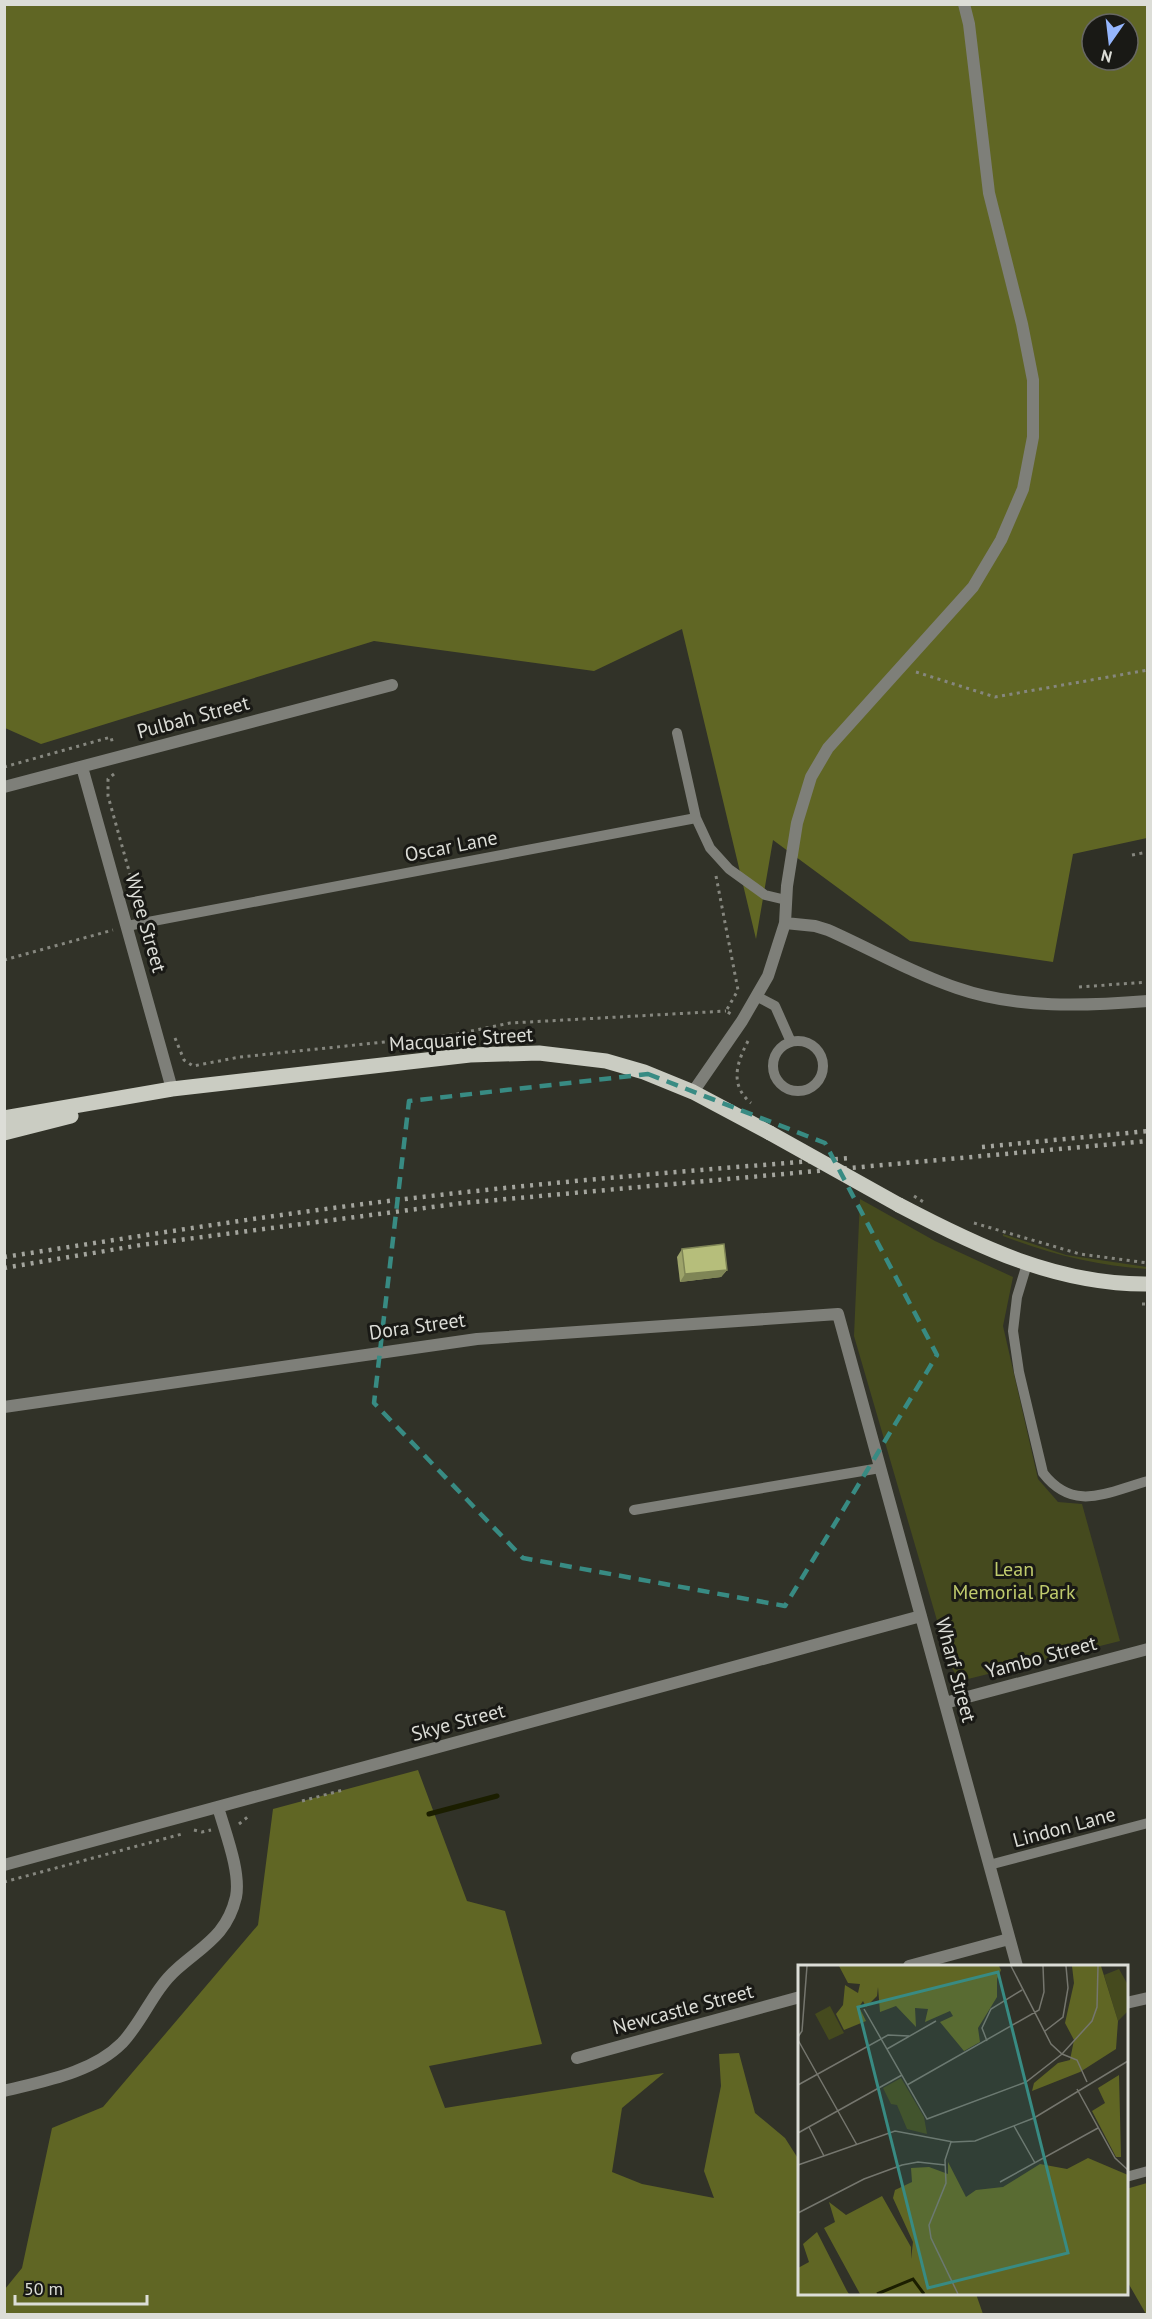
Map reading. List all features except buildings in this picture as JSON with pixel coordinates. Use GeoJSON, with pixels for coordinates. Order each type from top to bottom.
{"type":"FeatureCollection","features":[{"type":"Feature","properties":{"kind":"main road","name":"Macquarie Street"},"geometry":{"type":"LineString","coordinates":[[4,1118],[172,1089],[470,1055],[539,1053],[606,1061],[644,1072],[693,1092],[899,1205],[962,1237],[1027,1264]]}},
{"type":"Feature","properties":{"kind":"main road","name":"Macquarie Street"},"geometry":{"type":"LineString","coordinates":[[4,1133],[172,1089]]}},
{"type":"Feature","properties":{"kind":"main road"},"geometry":{"type":"LineString","coordinates":[[1027,1264],[1087,1279],[1148,1284]]}},
{"type":"Feature","properties":{"kind":"street"},"geometry":{"type":"LineString","coordinates":[[693,1092],[758,997],[771,970],[785,923],[797,823],[811,777],[828,748],[973,587],[1001,540],[1023,489],[1033,437],[1033,380],[1022,324],[989,192],[969,24],[964,4]]}},
{"type":"Feature","properties":{"kind":"street","name":"Pulbah Street"},"geometry":{"type":"LineString","coordinates":[[4,788],[392,685]]}},
{"type":"Feature","properties":{"kind":"street","name":"Wyee Street"},"geometry":{"type":"LineString","coordinates":[[82,767],[172,1089]]}},
{"type":"Feature","properties":{"kind":"street"},"geometry":{"type":"LineString","coordinates":[[785,923],[815,926],[828,930],[947,984],[991,997],[1067,1004],[1148,1001]]}},
{"type":"Feature","properties":{"kind":"street","name":"Dora Street"},"geometry":{"type":"LineString","coordinates":[[4,1407],[477,1338],[838,1314]]}},
{"type":"Feature","properties":{"kind":"street","name":"Wharf Street"},"geometry":{"type":"LineString","coordinates":[[838,1314],[1017,1965]]}},
{"type":"Feature","properties":{"kind":"street","name":"Skye Street"},"geometry":{"type":"LineString","coordinates":[[4,1865],[921,1616]]}},
{"type":"Feature","properties":{"kind":"street","name":"Yambo Street"},"geometry":{"type":"LineString","coordinates":[[945,1703],[1148,1649]]}},
{"type":"Feature","properties":{"kind":"street"},"geometry":{"type":"LineString","coordinates":[[4,2091],[67,2075],[122,2043],[161,1987],[177,1969],[217,1937],[230,1917],[237,1894],[235,1868],[219,1807]]}},
{"type":"Feature","properties":{"kind":"street"},"geometry":{"type":"LineString","coordinates":[[913,1965],[1010,1939]]}},
{"type":"Feature","properties":{"kind":"street","name":"Newcastle Street"},"geometry":{"type":"LineString","coordinates":[[577,2058],[798,1998]]}},
{"type":"Feature","properties":{"kind":"street"},"geometry":{"type":"LineString","coordinates":[[1128,2003],[1148,1998]]}},
{"type":"Feature","properties":{"kind":"lane"},"geometry":{"type":"LineString","coordinates":[[677,733],[696,818],[710,848],[729,869],[765,895],[786,900]]}},
{"type":"Feature","properties":{"kind":"lane","name":"Oscar Lane"},"geometry":{"type":"LineString","coordinates":[[127,926],[696,818]]}},
{"type":"Feature","properties":{"kind":"lane"},"geometry":{"type":"LineString","coordinates":[[758,997],[775,1006],[790,1042]]}},
{"type":"Feature","properties":{"kind":"lane"},"geometry":{"type":"LineString","coordinates":[[790,1042],[807,1042],[820,1053],[823,1070],[820,1078],[807,1089],[790,1089],[778,1080],[774,1073],[778,1051],[790,1042]]}},
{"type":"Feature","properties":{"kind":"lane"},"geometry":{"type":"LineString","coordinates":[[1027,1264],[1014,1315],[1014,1341],[1043,1473],[1052,1485],[1073,1496],[1087,1497],[1148,1480]]}},
{"type":"Feature","properties":{"kind":"lane"},"geometry":{"type":"LineString","coordinates":[[634,1510],[880,1468]]}},
{"type":"Feature","properties":{"kind":"lane","name":"Lindon Lane"},"geometry":{"type":"LineString","coordinates":[[989,1866],[1148,1822]]}},
{"type":"Feature","properties":{"kind":"lane"},"geometry":{"type":"LineString","coordinates":[[1128,2176],[1148,2171]]}},
{"type":"Feature","properties":{"kind":"path"},"geometry":{"type":"LineString","coordinates":[[900,667],[995,697],[1148,670]]}},
{"type":"Feature","properties":{"kind":"path"},"geometry":{"type":"LineString","coordinates":[[121,768],[108,779],[108,796],[143,923]]}},
{"type":"Feature","properties":{"kind":"path"},"geometry":{"type":"LineString","coordinates":[[1132,855],[1148,852]]}},
{"type":"Feature","properties":{"kind":"path"},"geometry":{"type":"LineString","coordinates":[[4,960],[127,926]]}},
{"type":"Feature","properties":{"kind":"path"},"geometry":{"type":"LineString","coordinates":[[1079,987],[1148,982]]}},
{"type":"Feature","properties":{"kind":"path"},"geometry":{"type":"LineString","coordinates":[[172,1029],[184,1060],[193,1066],[240,1057],[452,1035],[510,1023],[726,1011]]}},
{"type":"Feature","properties":{"kind":"path"},"geometry":{"type":"LineString","coordinates":[[925,1203],[935,1208]]}},
{"type":"Feature","properties":{"kind":"path"},"geometry":{"type":"LineString","coordinates":[[966,1221],[1080,1254],[1148,1263]]}},
{"type":"Feature","properties":{"kind":"path"},"geometry":{"type":"LineString","coordinates":[[1142,1304],[1148,1304]]}},
{"type":"Feature","properties":{"kind":"path"},"geometry":{"type":"LineString","coordinates":[[300,1802],[344,1790]]}},
{"type":"Feature","properties":{"kind":"path"},"geometry":{"type":"LineString","coordinates":[[234,1825],[241,1824],[247,1816],[258,1813]]}},
{"type":"Feature","properties":{"kind":"path"},"geometry":{"type":"LineString","coordinates":[[4,1882],[195,1830],[202,1832],[213,1830]]}},
{"type":"Feature","properties":{"kind":"highlighted area"},"geometry":{"type":"Polygon","coordinates":[[[648,1074],[825,1143],[937,1355],[785,1606],[523,1558],[374,1403],[409,1101],[648,1074]]]}},
{"type":"Feature","properties":{"kind":"green space"},"geometry":{"type":"Polygon","coordinates":[[[5,5],[1147,5],[1147,838],[1073,854],[1053,962],[910,941],[773,840],[756,939],[682,629],[594,671],[374,641],[41,744],[5,728],[5,5]]]}},
{"type":"Feature","properties":{"kind":"green space","name":"Lean Memorial Park"},"geometry":{"type":"Polygon","coordinates":[[[860,1199],[935,1241],[1013,1277],[1003,1326],[1038,1479],[1058,1502],[1082,1504],[1120,1641],[960,1681],[950,1665],[854,1336],[860,1199]]]}},
{"type":"Feature","properties":{"kind":"green space"},"geometry":{"type":"Polygon","coordinates":[[[1003,1234],[1066,1255],[1147,1267],[1147,1269],[1110,1265],[1056,1254],[1003,1236],[1003,1234]]]}},
{"type":"Feature","properties":{"kind":"green space"},"geometry":{"type":"Polygon","coordinates":[[[418,1770],[467,1901],[505,1911],[542,2044],[429,2066],[445,2108],[664,2073],[622,2108],[612,2172],[642,2184],[714,2198],[704,2171],[721,2086],[719,2054],[739,2053],[755,2113],[785,2138],[798,2158],[798,2295],[976,2295],[983,2314],[5,2314],[5,2289],[22,2268],[52,2128],[103,2107],[258,1925],[273,1809],[418,1770]]]}},
{"type":"Feature","properties":{"kind":"green space"},"geometry":{"type":"Polygon","coordinates":[[[1147,2183],[1148,2314],[1128,2283],[1128,2188],[1147,2183]]]}},
{"type":"Feature","properties":{"kind":"waterway"},"geometry":{"type":"LineString","coordinates":[[429,1814],[497,1796]]}},
{"type":"Feature","properties":{"kind":"railway"},"geometry":{"type":"LineString","coordinates":[[982,1147],[1148,1131]]}},
{"type":"Feature","properties":{"kind":"railway"},"geometry":{"type":"LineString","coordinates":[[4,1268],[141,1245],[463,1203],[1148,1141]]}},
{"type":"Feature","properties":{"kind":"railway"},"geometry":{"type":"LineString","coordinates":[[4,1257],[384,1201],[584,1180],[850,1158]]}}]}
